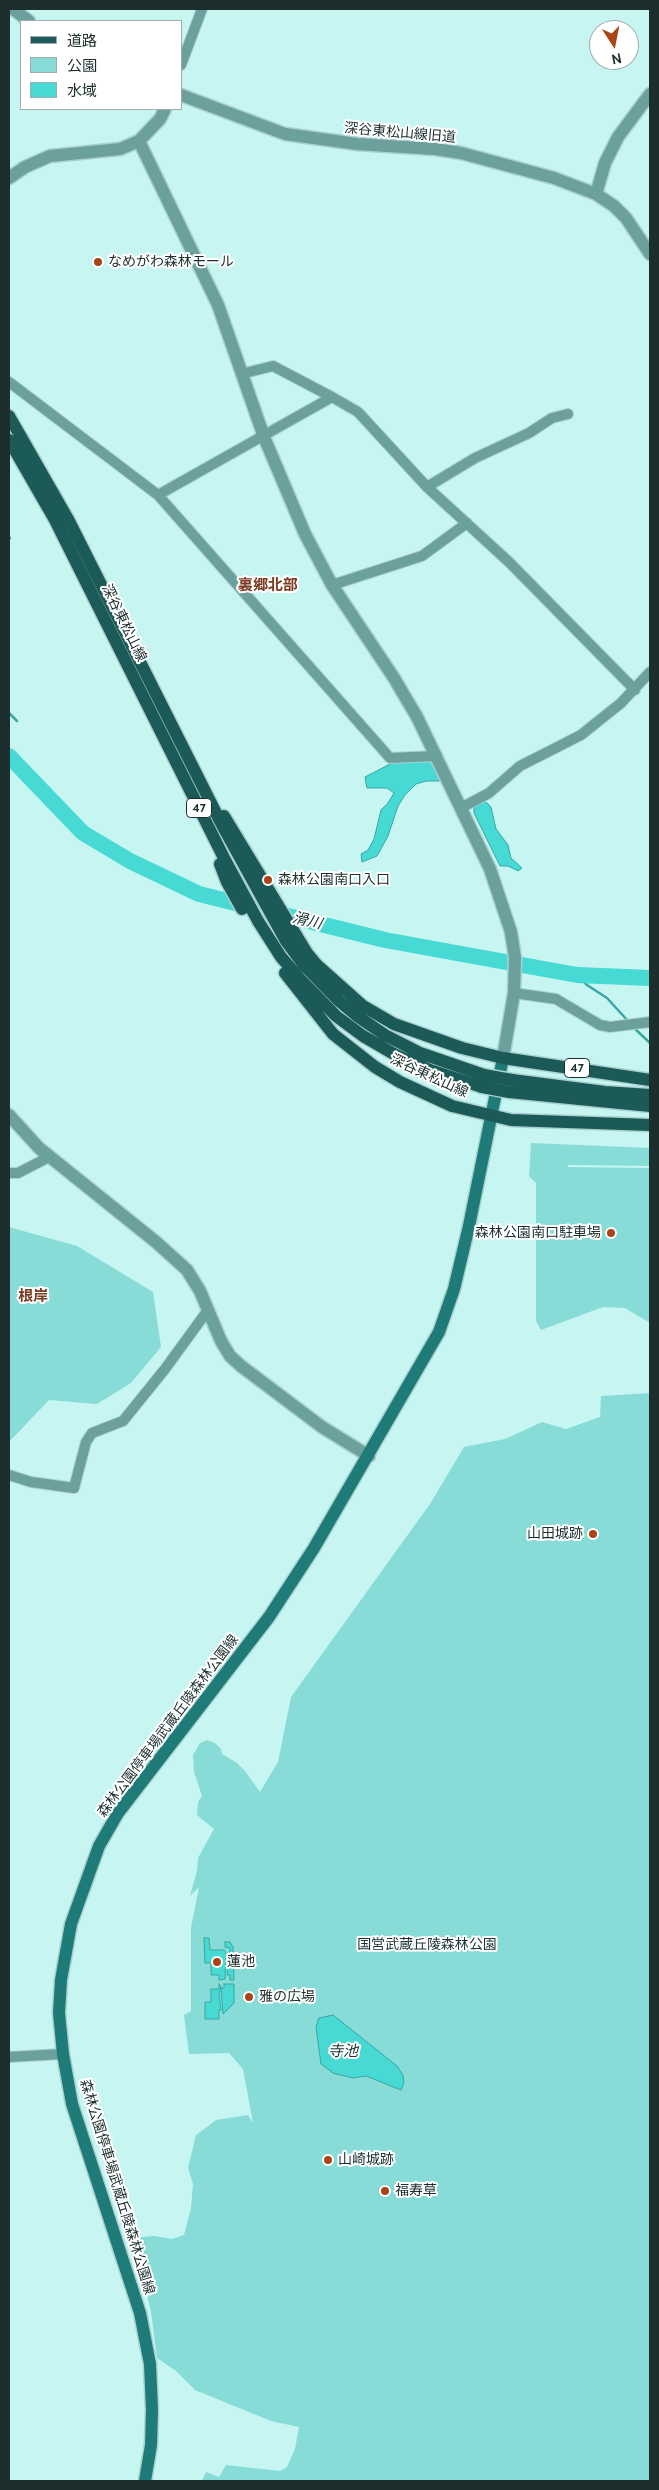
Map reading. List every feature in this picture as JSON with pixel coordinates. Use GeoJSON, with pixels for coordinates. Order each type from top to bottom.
{"type":"FeatureCollection","features":[{"type":"Feature","properties":{"kind":"main road","name":"深谷東松山線"},"geometry":{"type":"LineString","coordinates":[[9,416],[69,520],[250,880],[282,935],[303,964],[357,1016],[385,1035],[483,1081]]}},
{"type":"Feature","properties":{"kind":"main road","name":"深谷東松山線"},"geometry":{"type":"LineString","coordinates":[[9,440],[55,520],[206,823],[258,921],[281,957],[300,980],[336,1016],[394,1054],[430,1070],[511,1086],[650,1106]]}},
{"type":"Feature","properties":{"kind":"main road","name":"深谷東松山線"},"geometry":{"type":"LineString","coordinates":[[205,792],[229,822],[290,927],[307,952],[323,970],[363,1006],[394,1024],[462,1048],[503,1058],[650,1080]]}},
{"type":"Feature","properties":{"kind":"main road","name":"深谷東松山線"},"geometry":{"type":"LineString","coordinates":[[206,823],[227,882],[264,945],[307,1003],[333,1034],[375,1068],[452,1106],[489,1116],[533,1121],[650,1125]]}},
{"type":"Feature","properties":{"kind":"main road","name":"森林公園停車場武蔵丘陵森林公園線"},"geometry":{"type":"LineString","coordinates":[[145,2481],[152,2410],[150,2364],[140,2313],[72,2104],[63,2054],[59,2013],[61,1980],[71,1924],[99,1846],[118,1813],[269,1617],[314,1548],[369,1456],[439,1332],[454,1289],[469,1226],[489,1116],[503,1058]]}},
{"type":"Feature","properties":{"kind":"main road","name":"深谷東松山線"},"geometry":{"type":"LineString","coordinates":[[511,1086],[650,1095]]}},
{"type":"Feature","properties":{"kind":"street"},"geometry":{"type":"LineString","coordinates":[[13,9],[28,20]]}},
{"type":"Feature","properties":{"kind":"street"},"geometry":{"type":"LineString","coordinates":[[182,62],[202,9]]}},
{"type":"Feature","properties":{"kind":"street"},"geometry":{"type":"LineString","coordinates":[[596,194],[605,163],[618,136],[650,94]]}},
{"type":"Feature","properties":{"kind":"street","name":"深谷東松山線旧道"},"geometry":{"type":"LineString","coordinates":[[182,95],[285,134],[357,144],[435,149],[554,178],[596,194],[626,218],[650,254]]}},
{"type":"Feature","properties":{"kind":"street"},"geometry":{"type":"LineString","coordinates":[[9,178],[25,167],[50,156],[120,149],[139,141],[160,119],[164,110]]}},
{"type":"Feature","properties":{"kind":"street"},"geometry":{"type":"LineString","coordinates":[[139,141],[218,305],[241,374],[288,499],[332,585],[394,678],[437,756],[490,869],[513,938],[514,988],[503,1058]]}},
{"type":"Feature","properties":{"kind":"street"},"geometry":{"type":"LineString","coordinates":[[241,374],[273,366],[358,412],[427,487],[509,562],[635,690]]}},
{"type":"Feature","properties":{"kind":"street"},"geometry":{"type":"LineString","coordinates":[[9,382],[158,495],[390,758],[437,756]]}},
{"type":"Feature","properties":{"kind":"street"},"geometry":{"type":"LineString","coordinates":[[158,495],[332,397]]}},
{"type":"Feature","properties":{"kind":"street"},"geometry":{"type":"LineString","coordinates":[[427,487],[475,458],[529,433],[552,418],[568,414]]}},
{"type":"Feature","properties":{"kind":"street"},"geometry":{"type":"LineString","coordinates":[[332,585],[422,556],[467,523]]}},
{"type":"Feature","properties":{"kind":"street"},"geometry":{"type":"LineString","coordinates":[[461,808],[489,793],[520,766],[581,735],[635,690],[650,672]]}},
{"type":"Feature","properties":{"kind":"street"},"geometry":{"type":"LineString","coordinates":[[514,988],[556,999],[600,1024],[610,1027],[650,1022]]}},
{"type":"Feature","properties":{"kind":"street"},"geometry":{"type":"LineString","coordinates":[[9,1115],[49,1156],[187,1270],[230,1356],[322,1426],[369,1456]]}},
{"type":"Feature","properties":{"kind":"street"},"geometry":{"type":"LineString","coordinates":[[9,1173],[18,1173],[49,1156]]}},
{"type":"Feature","properties":{"kind":"street"},"geometry":{"type":"LineString","coordinates":[[9,1474],[32,1482],[74,1488],[86,1442],[92,1433],[123,1421],[166,1369],[208,1310]]}},
{"type":"Feature","properties":{"kind":"street"},"geometry":{"type":"LineString","coordinates":[[9,2057],[63,2054]]}},
{"type":"Feature","properties":{"kind":"green space"},"geometry":{"type":"Polygon","coordinates":[[[531,1143],[650,1148],[650,1166],[569,1165],[567,1167],[650,1168],[650,1323],[625,1308],[603,1307],[541,1330],[536,1321],[536,1183],[529,1176],[531,1143]]]}},
{"type":"Feature","properties":{"kind":"green space"},"geometry":{"type":"Polygon","coordinates":[[[9,1227],[77,1246],[153,1292],[161,1347],[131,1383],[97,1404],[49,1400],[9,1442],[9,1227]]]}},
{"type":"Feature","properties":{"kind":"green space","name":"国営武蔵丘陵森林公園"},"geometry":{"type":"Polygon","coordinates":[[[650,1393],[650,2481],[202,2481],[206,2472],[219,2477],[226,2465],[280,2471],[287,2467],[295,2449],[299,2427],[271,2421],[195,2390],[176,2371],[157,2358],[151,2312],[141,2269],[130,2238],[154,2236],[172,2239],[184,2235],[191,2208],[193,2184],[188,2168],[196,2135],[216,2120],[248,2115],[253,2123],[243,2069],[229,2053],[189,2054],[184,2015],[191,2011],[191,1928],[199,1887],[190,1896],[197,1871],[198,1858],[214,1829],[197,1815],[198,1802],[202,1796],[194,1772],[193,1755],[200,1743],[207,1740],[215,1743],[221,1749],[222,1754],[237,1763],[245,1771],[260,1792],[278,1762],[291,1697],[430,1504],[464,1447],[505,1439],[542,1422],[566,1429],[600,1417],[601,1396],[650,1393]]]}},
{"type":"Feature","properties":{"kind":"water"},"geometry":{"type":"Polygon","coordinates":[[[432,761],[440,781],[426,781],[416,784],[405,795],[398,806],[388,836],[377,856],[362,862],[361,854],[368,850],[374,839],[381,810],[394,793],[387,788],[367,788],[365,777],[392,763],[432,761]]]}},
{"type":"Feature","properties":{"kind":"water"},"geometry":{"type":"Polygon","coordinates":[[[485,801],[491,807],[496,829],[508,845],[511,858],[522,868],[518,871],[508,866],[500,866],[474,813],[474,807],[485,801]]]}},
{"type":"Feature","properties":{"kind":"water"},"geometry":{"type":"Polygon","coordinates":[[[204,1938],[209,1938],[210,1950],[224,1950],[226,1952],[225,1979],[219,1980],[219,1975],[211,1975],[211,1963],[205,1963],[204,1938]]]}},
{"type":"Feature","properties":{"kind":"water"},"geometry":{"type":"Polygon","coordinates":[[[225,1942],[230,1942],[233,1947],[234,1980],[230,1980],[230,1975],[227,1975],[230,1948],[225,1947],[225,1942]]]}},
{"type":"Feature","properties":{"kind":"water"},"geometry":{"type":"Polygon","coordinates":[[[219,1984],[221,1987],[219,1994],[221,2010],[219,2010],[219,2019],[205,2019],[205,2002],[211,2002],[211,1989],[219,1989],[219,1984]]]}},
{"type":"Feature","properties":{"kind":"water"},"geometry":{"type":"Polygon","coordinates":[[[224,1984],[234,1984],[234,2003],[223,2014],[221,1988],[224,1988],[224,1984]]]}},
{"type":"Feature","properties":{"kind":"water","name":"寺池"},"geometry":{"type":"Polygon","coordinates":[[[333,2015],[397,2066],[403,2075],[404,2083],[401,2090],[366,2076],[353,2078],[333,2073],[321,2064],[316,2027],[319,2018],[333,2015]]]}},
{"type":"Feature","properties":{"kind":"waterway"},"geometry":{"type":"LineString","coordinates":[[9,713],[17,721]]}},
{"type":"Feature","properties":{"kind":"waterway","name":"滑川"},"geometry":{"type":"LineString","coordinates":[[9,756],[83,833],[130,861],[199,894],[385,940],[577,975],[650,978]]}},
{"type":"Feature","properties":{"kind":"waterway"},"geometry":{"type":"LineString","coordinates":[[577,975],[587,985],[607,998],[628,1021]]}},
{"type":"Feature","properties":{"kind":"waterway"},"geometry":{"type":"LineString","coordinates":[[633,1027],[650,1043]]}},
{"type":"Feature","properties":{"kind":"place","name":"なめがわ森林モール"},"geometry":{"type":"Point","coordinates":[98,262]}},
{"type":"Feature","properties":{"kind":"place","name":"森林公園南口入口"},"geometry":{"type":"Point","coordinates":[268,880]}},
{"type":"Feature","properties":{"kind":"place","name":"森林公園南口駐車場"},"geometry":{"type":"Point","coordinates":[611,1233]}},
{"type":"Feature","properties":{"kind":"place","name":"山田城跡"},"geometry":{"type":"Point","coordinates":[593,1534]}},
{"type":"Feature","properties":{"kind":"place","name":"蓮池"},"geometry":{"type":"Point","coordinates":[217,1962]}},
{"type":"Feature","properties":{"kind":"place","name":"雅の広場"},"geometry":{"type":"Point","coordinates":[249,1997]}},
{"type":"Feature","properties":{"kind":"place","name":"山崎城跡"},"geometry":{"type":"Point","coordinates":[328,2160]}},
{"type":"Feature","properties":{"kind":"place","name":"福寿草"},"geometry":{"type":"Point","coordinates":[385,2191]}},
{"type":"Feature","properties":{"kind":"district","name":"裏郷北部"},"geometry":{"type":"Point","coordinates":[268,586]}},
{"type":"Feature","properties":{"kind":"district","name":"根岸"},"geometry":{"type":"Point","coordinates":[33,1297]}}]}
